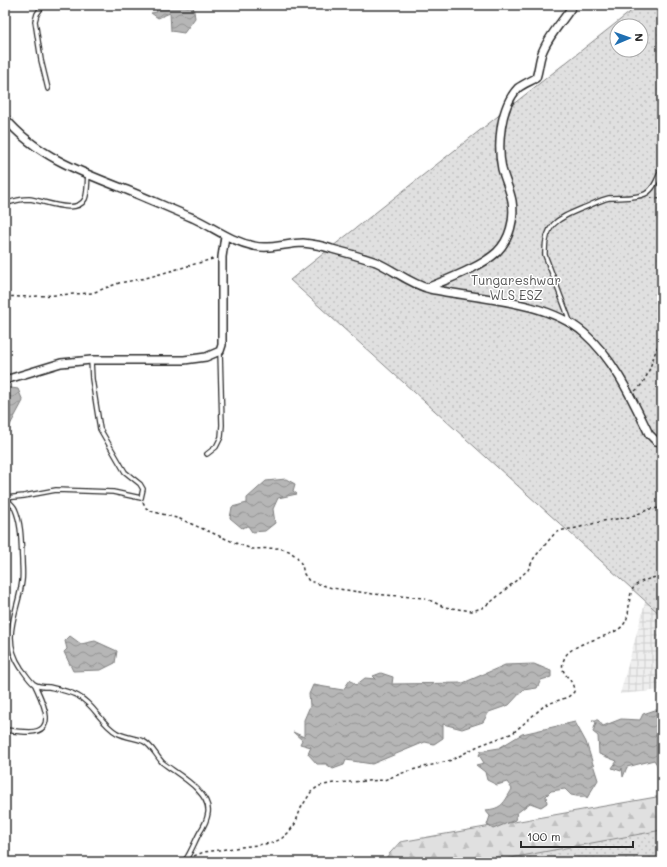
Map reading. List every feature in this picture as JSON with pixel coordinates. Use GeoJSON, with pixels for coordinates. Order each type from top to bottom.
{"type":"FeatureCollection","features":[{"type":"Feature","properties":{"kind":"street"},"geometry":{"type":"LineString","coordinates":[[427,288],[464,273],[497,252],[506,240],[511,229],[513,218],[512,202],[502,169],[500,149],[505,112],[512,97],[519,87],[536,78],[539,70],[541,54],[545,45],[573,5]]}},
{"type":"Feature","properties":{"kind":"street"},"geometry":{"type":"LineString","coordinates":[[5,118],[12,127],[28,141],[64,164],[203,223],[235,241],[259,247],[303,243],[324,247],[377,263],[415,284],[427,288],[527,307],[551,314],[571,324],[584,334],[605,356],[649,434],[656,441],[662,442]]}},
{"type":"Feature","properties":{"kind":"street"},"geometry":{"type":"LineString","coordinates":[[5,380],[61,363],[91,360],[184,360],[206,357],[220,351],[222,345],[222,257],[225,236]]}},
{"type":"Feature","properties":{"kind":"lane"},"geometry":{"type":"LineString","coordinates":[[43,5],[37,14],[36,21],[41,60],[48,89]]}},
{"type":"Feature","properties":{"kind":"lane"},"geometry":{"type":"LineString","coordinates":[[571,324],[546,255],[545,245],[547,235],[552,226],[561,217],[608,198],[634,197],[647,194],[660,175],[662,166]]}},
{"type":"Feature","properties":{"kind":"lane"},"geometry":{"type":"LineString","coordinates":[[5,204],[15,200],[28,199],[64,207],[80,204],[86,197],[88,174]]}},
{"type":"Feature","properties":{"kind":"lane"},"geometry":{"type":"LineString","coordinates":[[207,454],[216,447],[221,437],[220,351]]}},
{"type":"Feature","properties":{"kind":"lane"},"geometry":{"type":"LineString","coordinates":[[5,498],[56,490],[113,492],[141,498],[143,489],[140,484],[125,472],[100,429],[92,379],[91,360]]}},
{"type":"Feature","properties":{"kind":"lane"},"geometry":{"type":"LineString","coordinates":[[5,498],[12,503],[19,523],[23,579],[11,627],[10,641],[15,658],[35,685],[47,718],[44,725],[39,730],[31,732],[5,730]]}},
{"type":"Feature","properties":{"kind":"lane"},"geometry":{"type":"LineString","coordinates":[[35,685],[66,691],[77,696],[90,705],[106,724],[117,733],[144,742],[163,762],[198,790],[206,802],[208,812],[204,825],[186,859],[177,862]]}},
{"type":"Feature","properties":{"kind":"path"},"geometry":{"type":"LineString","coordinates":[[5,296],[26,297],[92,293],[119,283],[146,278],[222,257]]}},
{"type":"Feature","properties":{"kind":"path"},"geometry":{"type":"LineString","coordinates":[[628,395],[640,387],[645,380],[655,351],[662,339]]}},
{"type":"Feature","properties":{"kind":"path"},"geometry":{"type":"LineString","coordinates":[[141,498],[146,508],[151,511],[180,519],[238,544],[252,549],[279,548],[289,551],[297,557],[302,565],[304,574],[310,581],[332,588],[353,591],[399,597],[416,596],[425,598],[444,607],[472,610],[482,608],[492,602],[528,570],[534,558],[555,533],[603,521],[630,517],[650,510],[662,508]]}},
{"type":"Feature","properties":{"kind":"path"},"geometry":{"type":"LineString","coordinates":[[186,859],[204,852],[239,846],[272,843],[281,839],[295,824],[301,808],[311,792],[319,786],[356,781],[384,780],[452,760],[478,746],[513,733],[545,705],[568,697],[574,692],[574,685],[564,673],[562,665],[565,655],[573,649],[619,630],[626,621],[631,594],[635,586],[643,581],[662,575]]}},
{"type":"Feature","properties":{"kind":"shaded area"},"geometry":{"type":"Polygon","coordinates":[[[662,512],[662,690],[620,694],[648,592],[662,512]]]}},
{"type":"Feature","properties":{"kind":"green space","name":"Tungareshwar WLS ESZ"},"geometry":{"type":"Polygon","coordinates":[[[639,5],[662,5],[662,616],[290,280],[609,29],[609,58],[649,58],[649,18],[623,18],[639,5]]]}},
{"type":"Feature","properties":{"kind":"green space"},"geometry":{"type":"Polygon","coordinates":[[[662,796],[662,862],[382,862],[400,842],[662,796]]]}},
{"type":"Feature","properties":{"kind":"green space"},"geometry":{"type":"Polygon","coordinates":[[[662,830],[662,862],[489,862],[662,830]]]}},
{"type":"Feature","properties":{"kind":"water"},"geometry":{"type":"Polygon","coordinates":[[[155,5],[193,5],[195,18],[184,33],[171,31],[170,13],[158,18],[151,13],[157,12],[155,5]]]}},
{"type":"Feature","properties":{"kind":"water"},"geometry":{"type":"Polygon","coordinates":[[[5,387],[18,389],[23,401],[9,427],[5,430],[5,387]]]}},
{"type":"Feature","properties":{"kind":"water"},"geometry":{"type":"Polygon","coordinates":[[[286,479],[295,484],[293,491],[297,494],[278,498],[273,509],[275,523],[265,531],[252,532],[248,526],[242,528],[230,518],[232,507],[247,503],[247,498],[266,481],[286,479]]]}},
{"type":"Feature","properties":{"kind":"water"},"geometry":{"type":"Polygon","coordinates":[[[70,636],[81,644],[95,641],[117,651],[115,663],[101,670],[73,671],[64,652],[67,649],[65,641],[70,636]]]}},
{"type":"Feature","properties":{"kind":"water"},"geometry":{"type":"Polygon","coordinates":[[[534,664],[551,671],[551,677],[541,680],[537,688],[523,690],[509,705],[489,712],[483,722],[462,729],[443,724],[443,738],[434,744],[425,742],[372,764],[346,760],[344,765],[333,769],[326,764],[317,764],[308,754],[311,747],[300,744],[302,740],[293,732],[304,737],[304,720],[310,706],[309,694],[313,685],[343,690],[350,680],[356,685],[365,678],[376,679],[373,676],[381,673],[393,677],[392,684],[463,683],[505,665],[534,664]]]}},
{"type":"Feature","properties":{"kind":"water"},"geometry":{"type":"Polygon","coordinates":[[[655,710],[662,711],[662,765],[658,766],[654,760],[627,767],[623,777],[622,768],[621,771],[612,768],[617,761],[599,754],[598,736],[593,732],[596,722],[592,720],[598,720],[603,726],[621,719],[640,720],[643,714],[655,710]]]}},
{"type":"Feature","properties":{"kind":"water"},"geometry":{"type":"Polygon","coordinates":[[[575,722],[586,742],[598,780],[587,798],[571,795],[565,789],[551,791],[546,796],[547,803],[541,807],[530,803],[517,813],[515,820],[493,829],[487,825],[490,816],[485,810],[499,807],[507,798],[512,789],[507,782],[497,785],[487,780],[485,772],[476,765],[484,763],[479,755],[481,751],[499,748],[522,734],[575,722]]]}}]}
